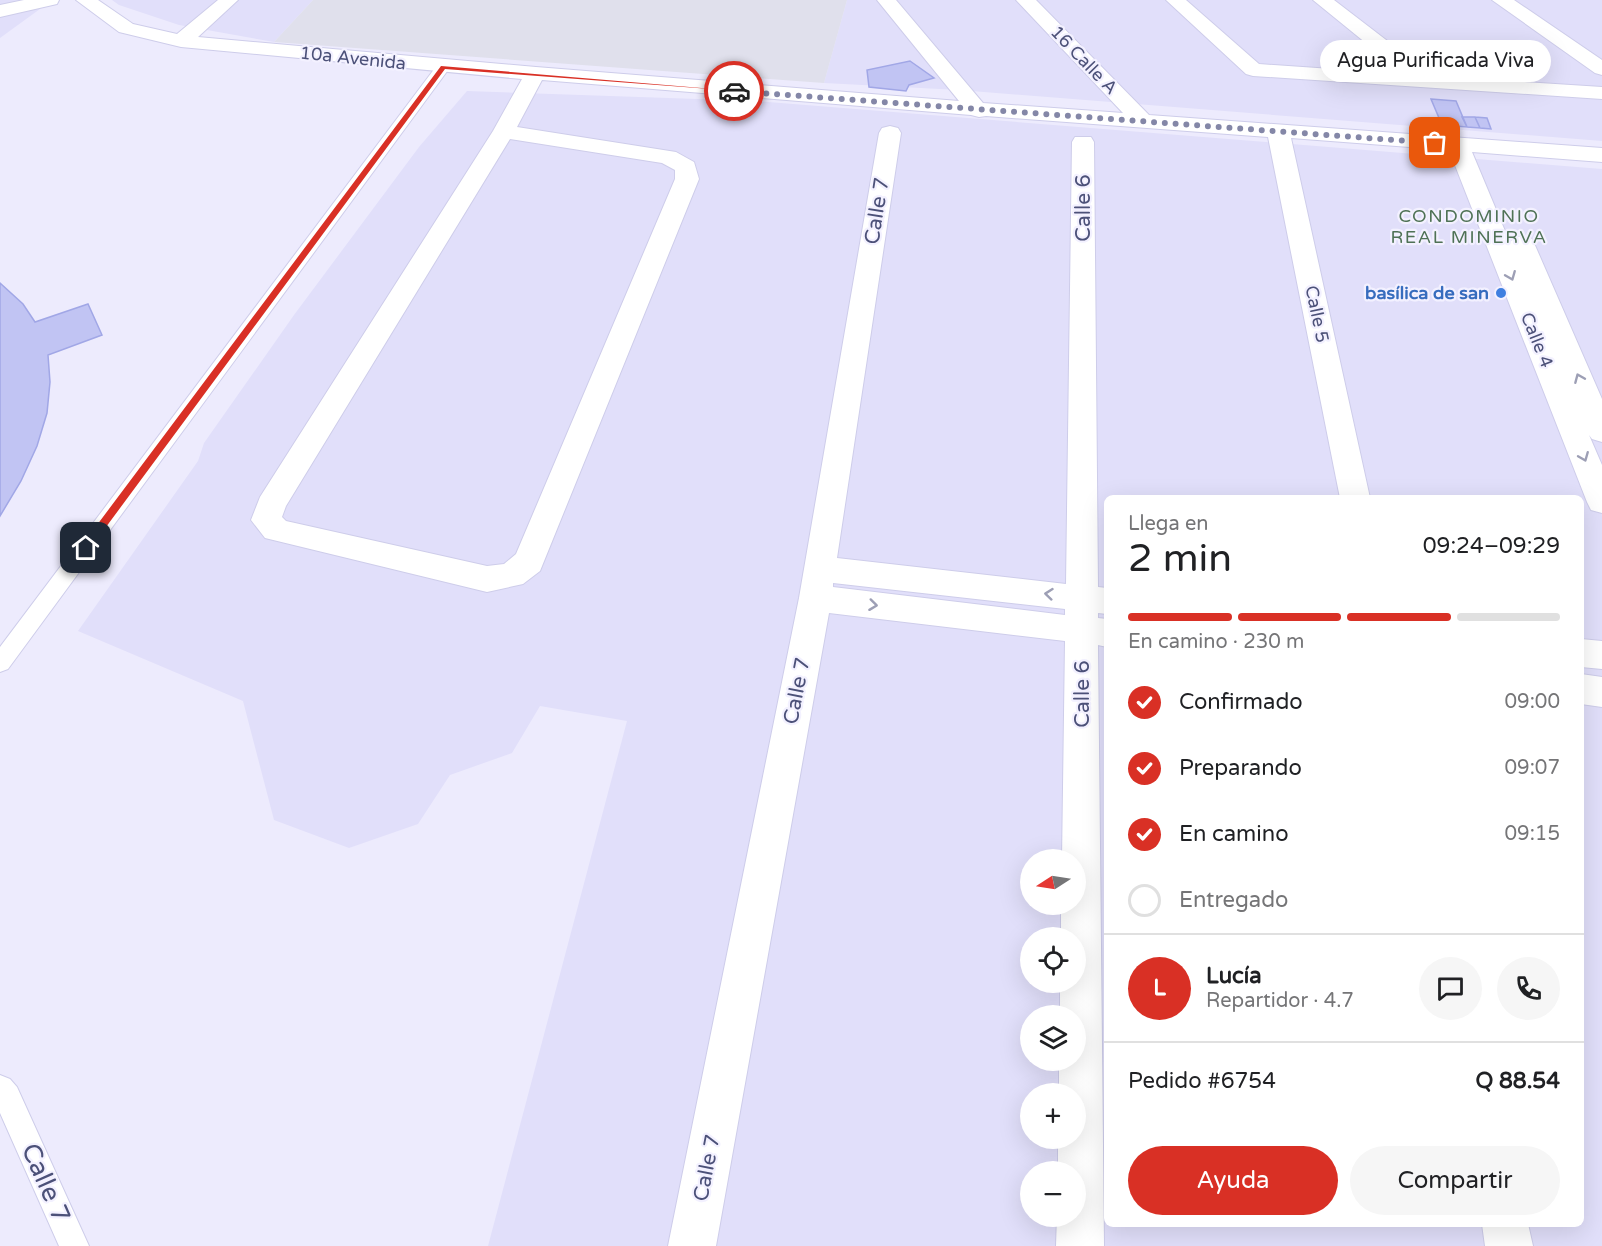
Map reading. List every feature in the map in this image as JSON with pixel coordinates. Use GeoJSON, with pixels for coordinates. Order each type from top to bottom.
{"type":"FeatureCollection","features":[{"type":"Feature","properties":{"kind":"street"},"geometry":{"type":"LineString","coordinates":[[0,11],[50,0]]}},
{"type":"Feature","properties":{"kind":"street","name":"10a Avenida"},"geometry":{"type":"LineString","coordinates":[[85,0],[126,28],[181,41],[534,75],[979,111],[1278,130],[1602,155]]}},
{"type":"Feature","properties":{"kind":"street"},"geometry":{"type":"LineString","coordinates":[[181,41],[228,0]]}},
{"type":"Feature","properties":{"kind":"street"},"geometry":{"type":"LineString","coordinates":[[886,0],[979,111]]}},
{"type":"Feature","properties":{"kind":"street","name":"16 Calle A"},"geometry":{"type":"LineString","coordinates":[[1025,0],[1143,121]]}},
{"type":"Feature","properties":{"kind":"street"},"geometry":{"type":"LineString","coordinates":[[1175,0],[1253,70],[1602,93]]}},
{"type":"Feature","properties":{"kind":"street"},"geometry":{"type":"LineString","coordinates":[[1322,0],[1428,81]]}},
{"type":"Feature","properties":{"kind":"street"},"geometry":{"type":"LineString","coordinates":[[1501,0],[1602,69]]}},
{"type":"Feature","properties":{"kind":"street"},"geometry":{"type":"LineString","coordinates":[[504,131],[669,157],[686,167],[687,178],[530,562],[512,575],[487,579],[276,530],[266,520],[271,505],[504,131],[534,75]]}},
{"type":"Feature","properties":{"kind":"street","name":"Calle 5"},"geometry":{"type":"LineString","coordinates":[[1278,130],[1354,495]]}},
{"type":"Feature","properties":{"kind":"street","name":"Calle 7"},"geometry":{"type":"LineString","coordinates":[[692,1246],[818,584],[890,133]]}},
{"type":"Feature","properties":{"kind":"street","name":"Calle 6"},"geometry":{"type":"LineString","coordinates":[[1080,1246],[1095,615],[1083,141]]}},
{"type":"Feature","properties":{"kind":"street","name":"Calle 4"},"geometry":{"type":"LineString","coordinates":[[1469,145],[1602,432]]}},
{"type":"Feature","properties":{"kind":"street","name":"Calle 4"},"geometry":{"type":"LineString","coordinates":[[1469,145],[1602,502]]}},
{"type":"Feature","properties":{"kind":"street"},"geometry":{"type":"LineString","coordinates":[[818,584],[1095,615]]}},
{"type":"Feature","properties":{"kind":"street"},"geometry":{"type":"LineString","coordinates":[[1584,653],[1602,656]]}},
{"type":"Feature","properties":{"kind":"street"},"geometry":{"type":"LineString","coordinates":[[1584,689],[1602,692]]}},
{"type":"Feature","properties":{"kind":"street"},"geometry":{"type":"LineString","coordinates":[[1506,1227],[1509,1246]]}},
{"type":"Feature","properties":{"kind":"lane"},"geometry":{"type":"LineString","coordinates":[[0,663],[443,67]]}},
{"type":"Feature","properties":{"kind":"lane","name":"Calle 7"},"geometry":{"type":"LineString","coordinates":[[0,1089],[8,1097],[74,1246]]}},
{"type":"Feature","properties":{"kind":"shaded area"},"geometry":{"type":"Polygon","coordinates":[[[0,0],[49,0],[51,1],[0,38],[0,0]]]}},
{"type":"Feature","properties":{"kind":"shaded area"},"geometry":{"type":"Polygon","coordinates":[[[112,0],[313,0],[274,42],[179,25],[119,5],[112,0]]]}},
{"type":"Feature","properties":{"kind":"shaded area"},"geometry":{"type":"Polygon","coordinates":[[[313,0],[847,0],[824,83],[274,42],[313,0]]]}},
{"type":"Feature","properties":{"kind":"shaded area"},"geometry":{"type":"Polygon","coordinates":[[[847,0],[1602,0],[1602,141],[959,90],[824,83],[847,0]]]}},
{"type":"Feature","properties":{"kind":"shaded area"},"geometry":{"type":"Polygon","coordinates":[[[467,91],[756,101],[1602,169],[1602,1246],[488,1246],[627,721],[540,706],[512,753],[450,775],[418,824],[349,848],[274,820],[243,701],[78,631],[198,461],[204,443],[294,315],[419,147],[467,91]]]}},
{"type":"Feature","properties":{"kind":"building"},"geometry":{"type":"Polygon","coordinates":[[[910,61],[934,78],[909,85],[906,91],[869,87],[867,70],[910,61]]]}},
{"type":"Feature","properties":{"kind":"building"},"geometry":{"type":"Polygon","coordinates":[[[1431,99],[1456,101],[1467,127],[1442,125],[1431,99]]]}},
{"type":"Feature","properties":{"kind":"building"},"geometry":{"type":"Polygon","coordinates":[[[1462,117],[1475,117],[1480,128],[1467,127],[1462,117]]]}},
{"type":"Feature","properties":{"kind":"building"},"geometry":{"type":"Polygon","coordinates":[[[1475,117],[1487,118],[1491,129],[1480,128],[1475,117]]]}},
{"type":"Feature","properties":{"kind":"building"},"geometry":{"type":"Polygon","coordinates":[[[0,283],[23,304],[35,322],[88,304],[102,335],[48,355],[50,382],[47,413],[37,446],[21,481],[0,516],[0,283]]]}},
{"type":"Feature","properties":{"kind":"way so far"},"geometry":{"type":"LineString","coordinates":[[734,91],[979,111],[1278,130],[1435,143]]}},
{"type":"Feature","properties":{"kind":"place","name":"Agua Purificada Viva"},"geometry":{"type":"Point","coordinates":[1435,143]}},
{"type":"Feature","properties":{"kind":"place","name":"basílica de san"},"geometry":{"type":"Point","coordinates":[1501,293]}},
{"type":"Feature","properties":{"kind":"district","name":"CONDOMINIO REAL MINERVA"},"geometry":{"type":"Point","coordinates":[1469,226]}},
{"type":"Feature","properties":{"kind":"route"},"geometry":{"type":"LineString","coordinates":[[86,548],[443,67],[734,91]]}}]}
